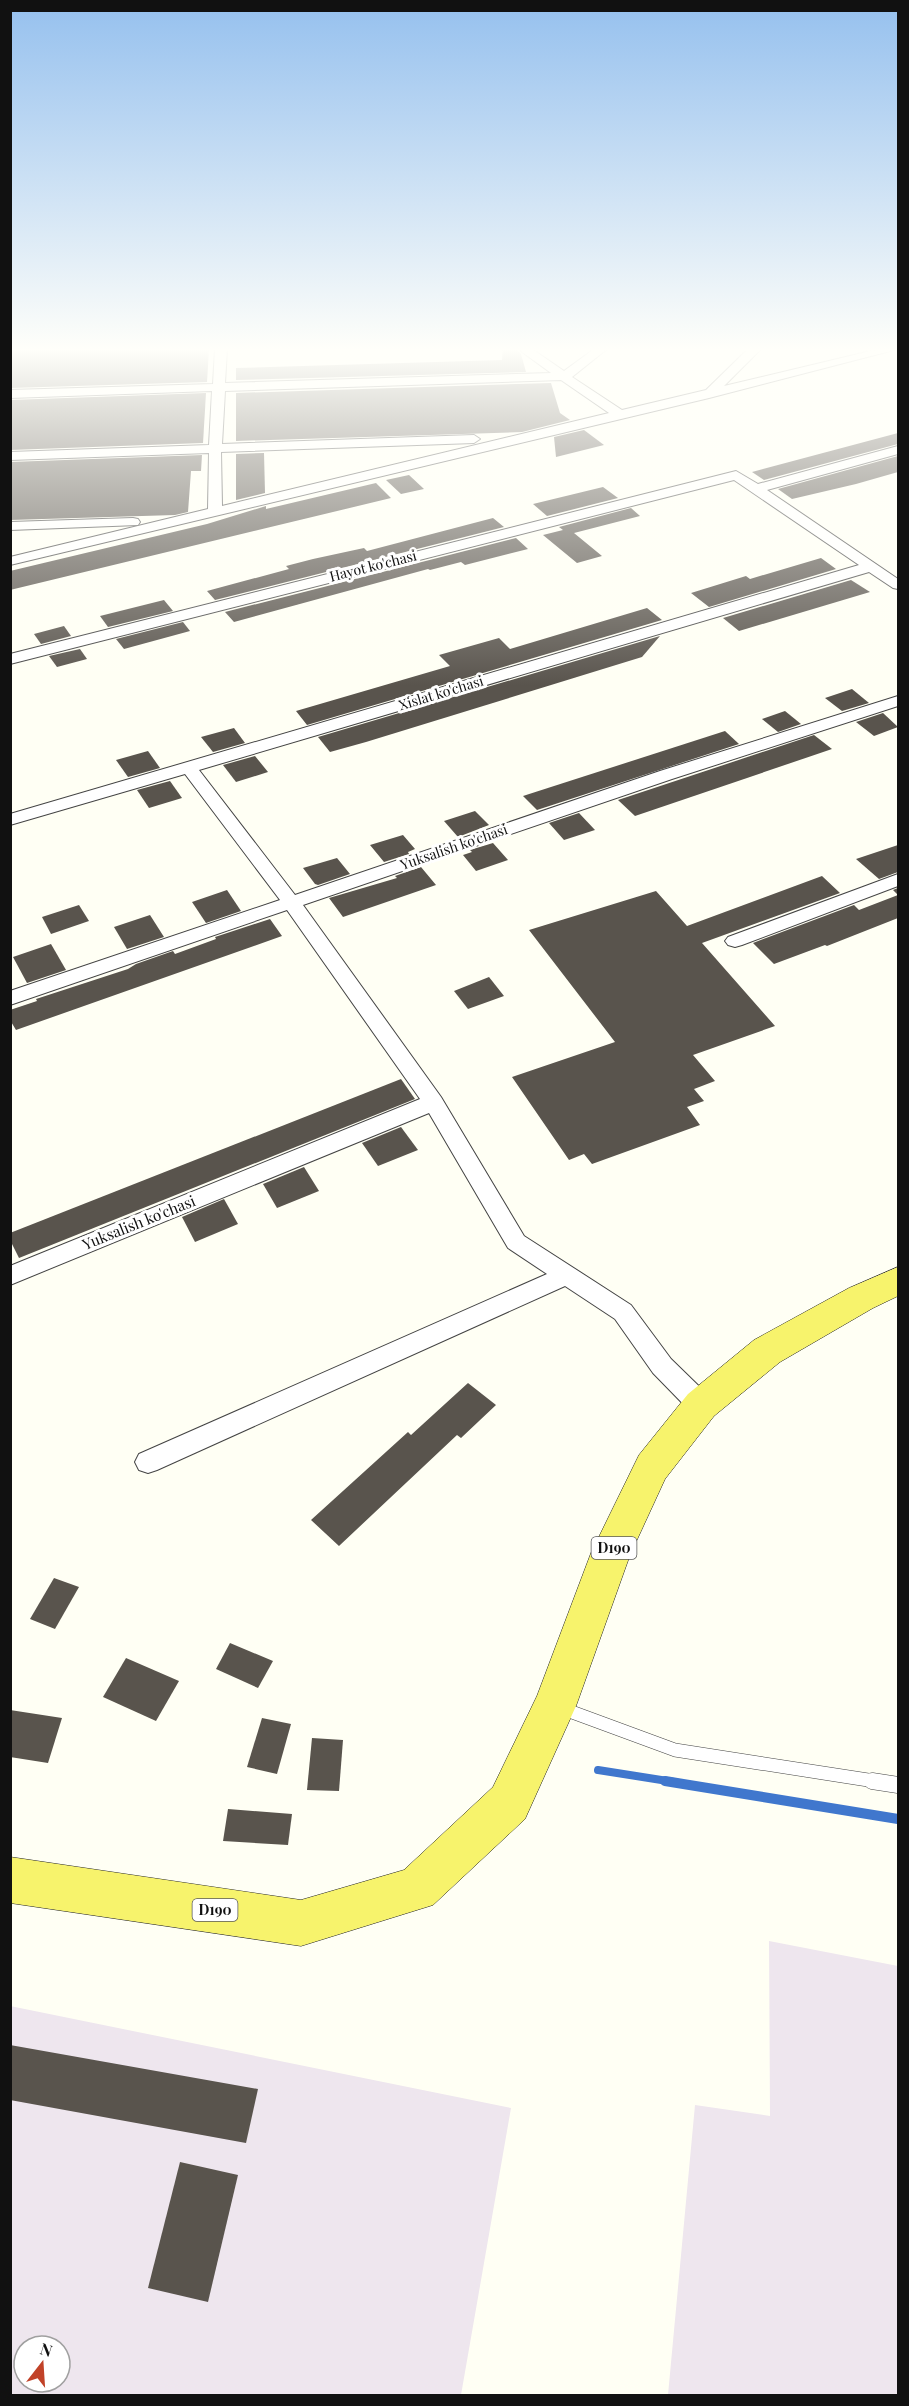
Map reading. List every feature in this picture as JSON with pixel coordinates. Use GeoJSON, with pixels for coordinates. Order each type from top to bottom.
{"type":"FeatureCollection","features":[{"type":"Feature","properties":{"kind":"main road","name":"D190"},"geometry":{"type":"LineString","coordinates":[[10,1880],[301,1923],[417,1890],[509,1803],[555,1706],[611,1553],[652,1467],[701,1404],[767,1351],[861,1298],[898,1281]]}},
{"type":"Feature","properties":{"kind":"street"},"geometry":{"type":"LineString","coordinates":[[214,513],[215,461]]}},
{"type":"Feature","properties":{"kind":"street"},"geometry":{"type":"LineString","coordinates":[[10,561],[426,461]]}},
{"type":"Feature","properties":{"kind":"street"},"geometry":{"type":"LineString","coordinates":[[758,488],[856,461]]}},
{"type":"Feature","properties":{"kind":"street","name":"Hayot ko'chasi"},"geometry":{"type":"LineString","coordinates":[[10,659],[736,475],[758,488]]}},
{"type":"Feature","properties":{"kind":"street"},"geometry":{"type":"LineString","coordinates":[[758,488],[872,566],[895,579]]}},
{"type":"Feature","properties":{"kind":"street"},"geometry":{"type":"LineString","coordinates":[[10,526],[136,522],[161,526]]}},
{"type":"Feature","properties":{"kind":"street","name":"Xislat ko'chasi"},"geometry":{"type":"LineString","coordinates":[[10,820],[872,566]]}},
{"type":"Feature","properties":{"kind":"street","name":"Yuksalish ko'chasi"},"geometry":{"type":"LineString","coordinates":[[10,998],[666,775],[898,701]]}},
{"type":"Feature","properties":{"kind":"street"},"geometry":{"type":"LineString","coordinates":[[189,768],[291,902],[434,1102],[516,1242],[623,1312],[662,1366],[701,1404]]}},
{"type":"Feature","properties":{"kind":"street"},"geometry":{"type":"LineString","coordinates":[[735,941],[898,880]]}},
{"type":"Feature","properties":{"kind":"street","name":"Yuksalish ko'chasi"},"geometry":{"type":"LineString","coordinates":[[10,1276],[434,1102]]}},
{"type":"Feature","properties":{"kind":"street"},"geometry":{"type":"LineString","coordinates":[[148,1462],[541,1288],[565,1275]]}},
{"type":"Feature","properties":{"kind":"lane"},"geometry":{"type":"LineString","coordinates":[[555,1706],[675,1750],[898,1785]]}},
{"type":"Feature","properties":{"kind":"shaded area"},"geometry":{"type":"Polygon","coordinates":[[[769,1941],[898,1966],[898,2395],[668,2395],[695,2105],[770,2116],[769,1941]]]}},
{"type":"Feature","properties":{"kind":"shaded area"},"geometry":{"type":"Polygon","coordinates":[[[10,2006],[511,2108],[461,2395],[11,2395],[10,2006]]]}},
{"type":"Feature","properties":{"kind":"building"},"geometry":{"type":"Polygon","coordinates":[[[202,461],[201,471],[191,471],[188,512],[175,515],[10,520],[10,462],[202,461]]]}},
{"type":"Feature","properties":{"kind":"building"},"geometry":{"type":"Polygon","coordinates":[[[236,461],[264,461],[265,493],[236,500],[236,461]]]}},
{"type":"Feature","properties":{"kind":"building"},"geometry":{"type":"Polygon","coordinates":[[[792,461],[834,461],[764,480],[752,472],[792,461]]]}},
{"type":"Feature","properties":{"kind":"building"},"geometry":{"type":"Polygon","coordinates":[[[879,461],[898,461],[898,472],[792,499],[778,489],[879,461]]]}},
{"type":"Feature","properties":{"kind":"building"},"geometry":{"type":"Polygon","coordinates":[[[409,475],[424,489],[401,494],[386,480],[409,475]]]}},
{"type":"Feature","properties":{"kind":"building"},"geometry":{"type":"Polygon","coordinates":[[[376,483],[391,498],[10,590],[10,571],[207,524],[266,506],[266,509],[376,483]]]}},
{"type":"Feature","properties":{"kind":"building"},"geometry":{"type":"Polygon","coordinates":[[[603,487],[618,498],[547,516],[533,504],[603,487]]]}},
{"type":"Feature","properties":{"kind":"building"},"geometry":{"type":"Polygon","coordinates":[[[631,508],[640,516],[574,533],[602,556],[577,563],[543,535],[563,530],[559,527],[631,508]]]}},
{"type":"Feature","properties":{"kind":"building"},"geometry":{"type":"Polygon","coordinates":[[[493,518],[504,527],[215,600],[207,591],[289,569],[286,566],[313,559],[364,548],[367,551],[493,518]]]}},
{"type":"Feature","properties":{"kind":"building"},"geometry":{"type":"Polygon","coordinates":[[[516,538],[528,549],[465,565],[461,562],[428,569],[234,622],[225,612],[516,538]]]}},
{"type":"Feature","properties":{"kind":"building"},"geometry":{"type":"Polygon","coordinates":[[[821,558],[836,569],[709,607],[691,593],[746,576],[750,579],[821,558]]]}},
{"type":"Feature","properties":{"kind":"building"},"geometry":{"type":"Polygon","coordinates":[[[851,580],[870,592],[739,631],[723,618],[851,580]]]}},
{"type":"Feature","properties":{"kind":"building"},"geometry":{"type":"Polygon","coordinates":[[[164,600],[173,611],[108,627],[100,616],[164,600]]]}},
{"type":"Feature","properties":{"kind":"building"},"geometry":{"type":"Polygon","coordinates":[[[647,608],[662,620],[307,725],[296,711],[450,666],[439,655],[499,638],[510,649],[647,608]]]}},
{"type":"Feature","properties":{"kind":"building"},"geometry":{"type":"Polygon","coordinates":[[[183,622],[190,631],[124,649],[116,639],[183,622]]]}},
{"type":"Feature","properties":{"kind":"building"},"geometry":{"type":"Polygon","coordinates":[[[64,626],[71,636],[41,644],[34,634],[64,626]]]}},
{"type":"Feature","properties":{"kind":"building"},"geometry":{"type":"Polygon","coordinates":[[[660,636],[642,657],[366,742],[330,752],[318,737],[660,636]]]}},
{"type":"Feature","properties":{"kind":"building"},"geometry":{"type":"Polygon","coordinates":[[[80,649],[87,659],[57,667],[49,656],[80,649]]]}},
{"type":"Feature","properties":{"kind":"building"},"geometry":{"type":"Polygon","coordinates":[[[852,689],[869,703],[842,711],[825,698],[852,689]]]}},
{"type":"Feature","properties":{"kind":"building"},"geometry":{"type":"Polygon","coordinates":[[[785,711],[801,724],[778,732],[762,719],[785,711]]]}},
{"type":"Feature","properties":{"kind":"building"},"geometry":{"type":"Polygon","coordinates":[[[883,713],[898,727],[874,736],[856,722],[883,713]]]}},
{"type":"Feature","properties":{"kind":"building"},"geometry":{"type":"Polygon","coordinates":[[[234,728],[245,743],[213,752],[201,737],[234,728]]]}},
{"type":"Feature","properties":{"kind":"building"},"geometry":{"type":"Polygon","coordinates":[[[725,731],[739,744],[537,810],[523,796],[725,731]]]}},
{"type":"Feature","properties":{"kind":"building"},"geometry":{"type":"Polygon","coordinates":[[[814,735],[832,749],[635,816],[618,800],[814,735]]]}},
{"type":"Feature","properties":{"kind":"building"},"geometry":{"type":"Polygon","coordinates":[[[148,751],[160,768],[128,777],[116,760],[148,751]]]}},
{"type":"Feature","properties":{"kind":"building"},"geometry":{"type":"Polygon","coordinates":[[[255,756],[268,772],[236,782],[223,765],[255,756]]]}},
{"type":"Feature","properties":{"kind":"building"},"geometry":{"type":"Polygon","coordinates":[[[170,781],[182,798],[149,808],[137,790],[170,781]]]}},
{"type":"Feature","properties":{"kind":"building"},"geometry":{"type":"Polygon","coordinates":[[[475,811],[489,825],[458,837],[444,821],[475,811]]]}},
{"type":"Feature","properties":{"kind":"building"},"geometry":{"type":"Polygon","coordinates":[[[579,813],[595,830],[564,840],[549,823],[579,813]]]}},
{"type":"Feature","properties":{"kind":"building"},"geometry":{"type":"Polygon","coordinates":[[[403,835],[415,849],[408,852],[409,854],[384,862],[370,845],[403,835]]]}},
{"type":"Feature","properties":{"kind":"building"},"geometry":{"type":"Polygon","coordinates":[[[493,843],[508,860],[476,871],[463,855],[472,852],[470,850],[493,843]]]}},
{"type":"Feature","properties":{"kind":"building"},"geometry":{"type":"Polygon","coordinates":[[[898,845],[898,872],[879,879],[856,859],[898,845]]]}},
{"type":"Feature","properties":{"kind":"building"},"geometry":{"type":"Polygon","coordinates":[[[337,858],[350,874],[318,885],[303,868],[337,858]]]}},
{"type":"Feature","properties":{"kind":"building"},"geometry":{"type":"Polygon","coordinates":[[[421,867],[436,885],[343,917],[329,898],[397,878],[395,876],[421,867]]]}},
{"type":"Feature","properties":{"kind":"building"},"geometry":{"type":"Polygon","coordinates":[[[822,876],[840,893],[702,943],[775,1026],[693,1055],[715,1081],[694,1089],[704,1101],[687,1107],[700,1125],[592,1164],[584,1154],[569,1160],[512,1077],[615,1042],[529,930],[656,891],[687,926],[822,876]]]}},
{"type":"Feature","properties":{"kind":"building"},"geometry":{"type":"Polygon","coordinates":[[[227,890],[241,911],[206,923],[192,902],[227,890]]]}},
{"type":"Feature","properties":{"kind":"building"},"geometry":{"type":"Polygon","coordinates":[[[898,895],[898,918],[774,964],[753,943],[854,905],[859,910],[898,895]]]}},
{"type":"Feature","properties":{"kind":"building"},"geometry":{"type":"Polygon","coordinates":[[[79,905],[89,921],[51,934],[42,917],[79,905]]]}},
{"type":"Feature","properties":{"kind":"building"},"geometry":{"type":"Polygon","coordinates":[[[150,915],[164,937],[127,949],[114,927],[150,915]]]}},
{"type":"Feature","properties":{"kind":"building"},"geometry":{"type":"Polygon","coordinates":[[[270,919],[282,936],[16,1030],[10,1020],[10,1010],[37,1001],[36,999],[128,969],[173,951],[175,954],[216,939],[215,937],[270,919]]]}},
{"type":"Feature","properties":{"kind":"building"},"geometry":{"type":"Polygon","coordinates":[[[51,944],[66,970],[27,983],[13,957],[51,944]]]}},
{"type":"Feature","properties":{"kind":"building"},"geometry":{"type":"Polygon","coordinates":[[[489,977],[504,996],[468,1009],[454,991],[489,977]]]}},
{"type":"Feature","properties":{"kind":"building"},"geometry":{"type":"Polygon","coordinates":[[[401,1079],[415,1099],[19,1258],[10,1240],[10,1233],[401,1079]]]}},
{"type":"Feature","properties":{"kind":"building"},"geometry":{"type":"Polygon","coordinates":[[[401,1127],[418,1150],[378,1166],[362,1143],[401,1127]]]}},
{"type":"Feature","properties":{"kind":"building"},"geometry":{"type":"Polygon","coordinates":[[[304,1167],[319,1191],[277,1208],[263,1184],[304,1167]]]}},
{"type":"Feature","properties":{"kind":"building"},"geometry":{"type":"Polygon","coordinates":[[[224,1199],[238,1224],[195,1242],[182,1217],[224,1199]]]}},
{"type":"Feature","properties":{"kind":"building"},"geometry":{"type":"Polygon","coordinates":[[[468,1383],[496,1405],[461,1438],[457,1435],[339,1546],[311,1520],[408,1432],[411,1435],[468,1383]]]}},
{"type":"Feature","properties":{"kind":"building"},"geometry":{"type":"Polygon","coordinates":[[[54,1578],[79,1587],[55,1629],[30,1619],[54,1578]]]}},
{"type":"Feature","properties":{"kind":"building"},"geometry":{"type":"Polygon","coordinates":[[[230,1643],[273,1661],[258,1688],[216,1669],[230,1643]]]}},
{"type":"Feature","properties":{"kind":"building"},"geometry":{"type":"Polygon","coordinates":[[[126,1658],[179,1681],[156,1721],[103,1697],[126,1658]]]}},
{"type":"Feature","properties":{"kind":"building"},"geometry":{"type":"Polygon","coordinates":[[[10,1710],[62,1718],[48,1763],[10,1757],[10,1710]]]}},
{"type":"Feature","properties":{"kind":"building"},"geometry":{"type":"Polygon","coordinates":[[[262,1718],[291,1724],[277,1774],[247,1767],[262,1718]]]}},
{"type":"Feature","properties":{"kind":"building"},"geometry":{"type":"Polygon","coordinates":[[[312,1738],[343,1740],[339,1791],[307,1790],[312,1738]]]}},
{"type":"Feature","properties":{"kind":"building"},"geometry":{"type":"Polygon","coordinates":[[[228,1809],[292,1814],[288,1845],[223,1841],[228,1809]]]}},
{"type":"Feature","properties":{"kind":"building"},"geometry":{"type":"Polygon","coordinates":[[[10,2045],[258,2089],[246,2143],[10,2100],[10,2045]]]}},
{"type":"Feature","properties":{"kind":"building"},"geometry":{"type":"Polygon","coordinates":[[[180,2162],[238,2175],[208,2302],[148,2288],[180,2162]]]}},
{"type":"Feature","properties":{"kind":"waterway"},"geometry":{"type":"LineString","coordinates":[[598,1770],[674,1782]]}},
{"type":"Feature","properties":{"kind":"waterway"},"geometry":{"type":"LineString","coordinates":[[665,1781],[898,1819]]}}]}
